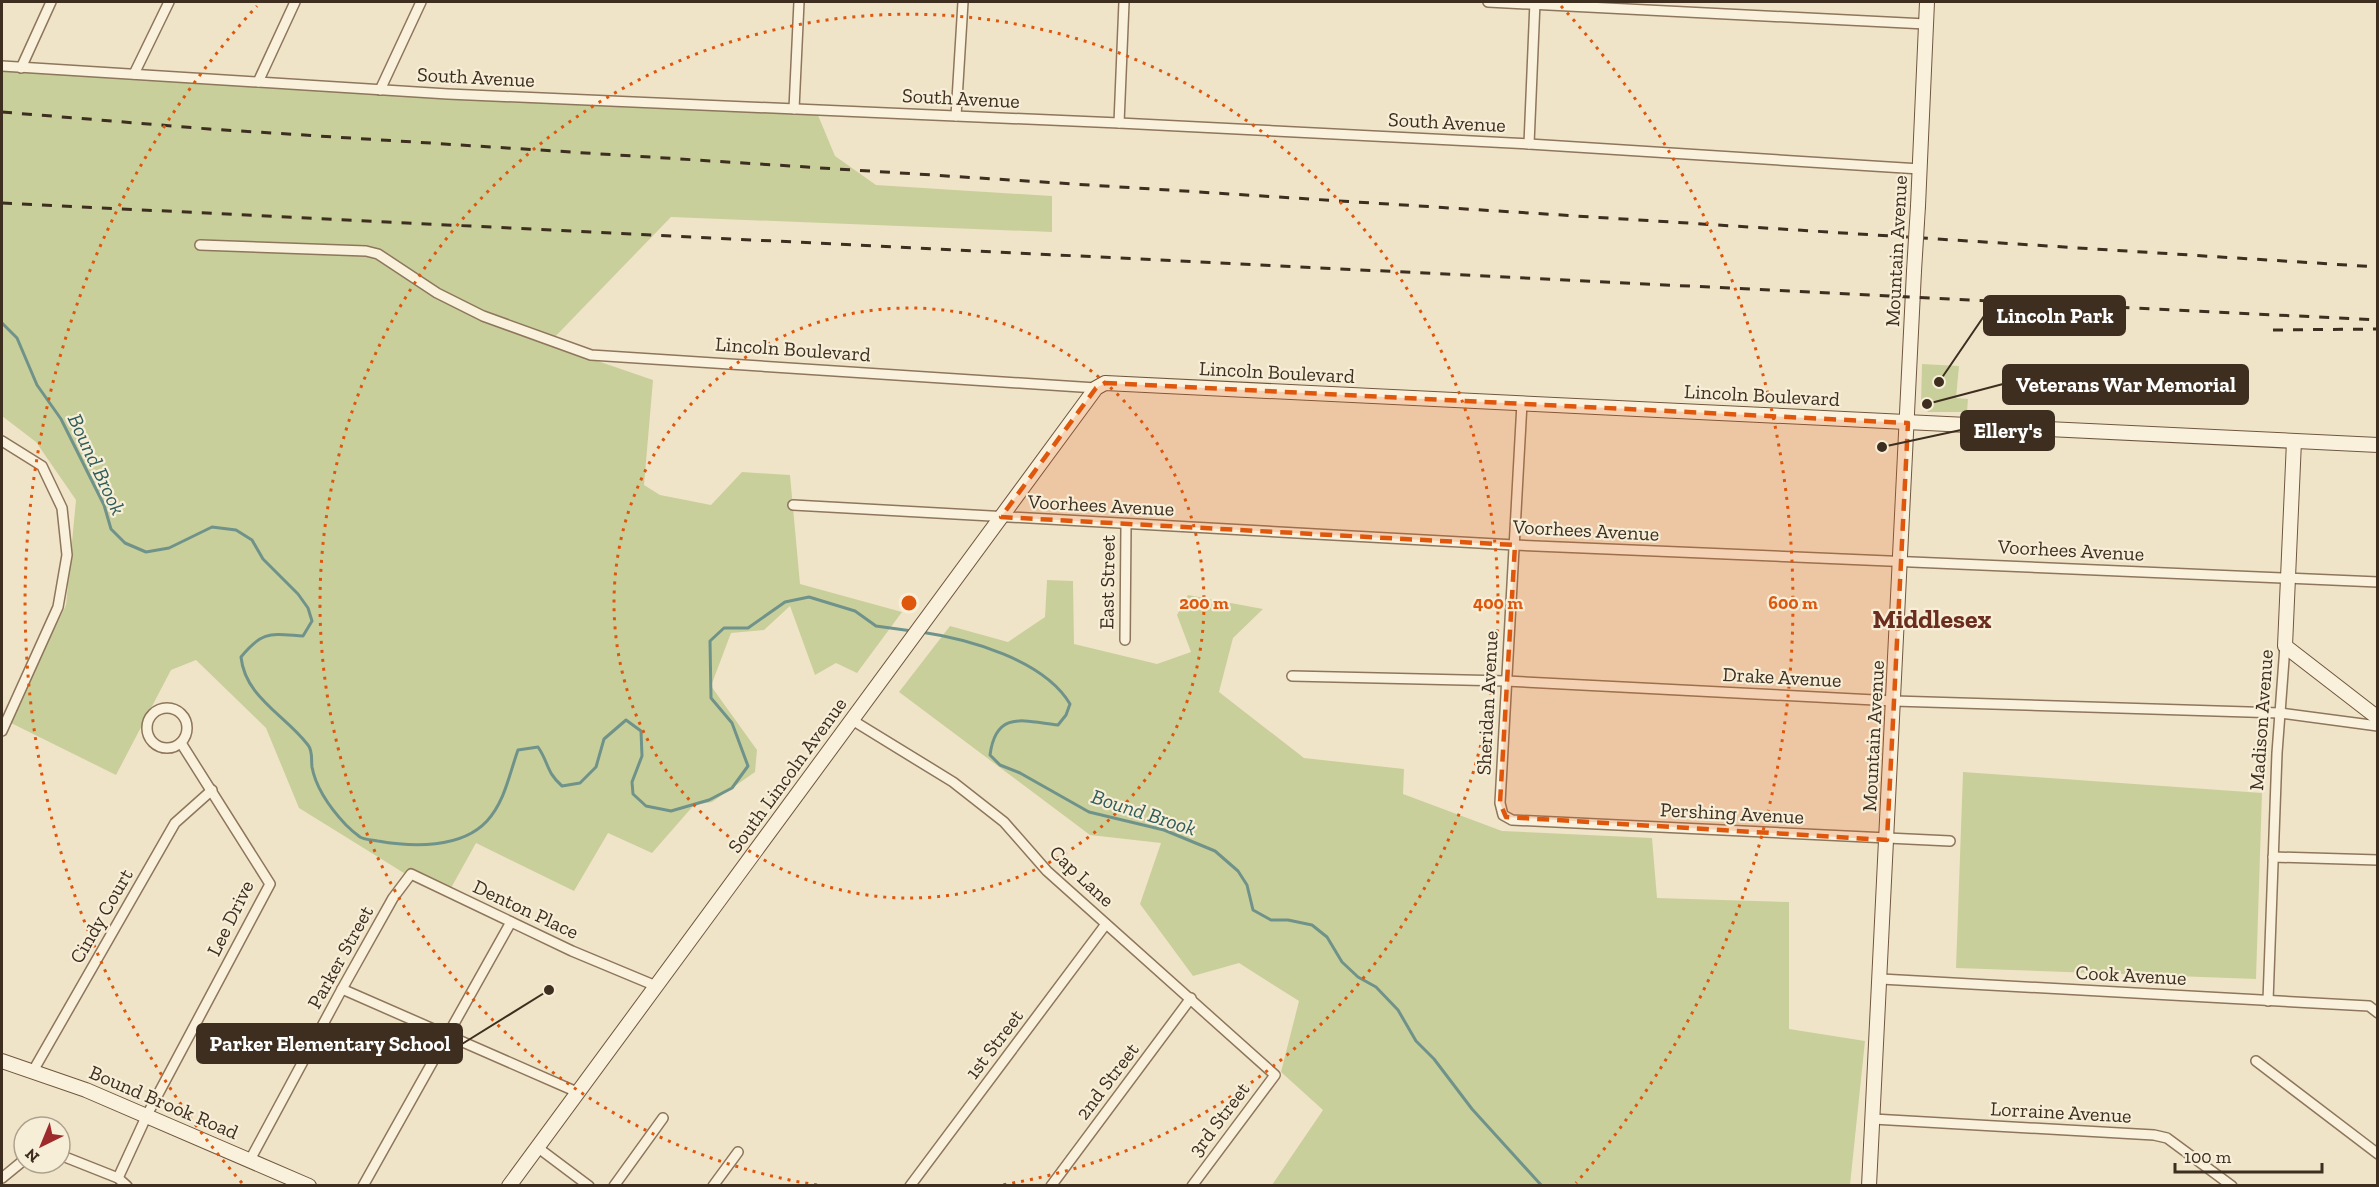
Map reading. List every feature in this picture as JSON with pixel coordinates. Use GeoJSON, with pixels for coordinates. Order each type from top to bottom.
{"type":"FeatureCollection","features":[{"type":"Feature","properties":{"kind":"street"},"geometry":{"type":"LineString","coordinates":[[21,68],[51,2]]}},
{"type":"Feature","properties":{"kind":"street"},"geometry":{"type":"LineString","coordinates":[[134,74],[169,2]]}},
{"type":"Feature","properties":{"kind":"street"},"geometry":{"type":"LineString","coordinates":[[258,82],[295,2]]}},
{"type":"Feature","properties":{"kind":"street"},"geometry":{"type":"LineString","coordinates":[[380,90],[421,2]]}},
{"type":"Feature","properties":{"kind":"street"},"geometry":{"type":"LineString","coordinates":[[794,109],[800,2]]}},
{"type":"Feature","properties":{"kind":"street"},"geometry":{"type":"LineString","coordinates":[[956,116],[963,2]]}},
{"type":"Feature","properties":{"kind":"street"},"geometry":{"type":"LineString","coordinates":[[1119,123],[1124,2]]}},
{"type":"Feature","properties":{"kind":"street"},"geometry":{"type":"LineString","coordinates":[[1488,2],[1926,24]]}},
{"type":"Feature","properties":{"kind":"street","name":"Mountain Avenue"},"geometry":{"type":"LineString","coordinates":[[1869,1185],[1928,2]]}},
{"type":"Feature","properties":{"kind":"street"},"geometry":{"type":"LineString","coordinates":[[1529,144],[1535,3]]}},
{"type":"Feature","properties":{"kind":"street","name":"South Avenue"},"geometry":{"type":"LineString","coordinates":[[2,66],[380,90],[1529,144],[1920,169]]}},
{"type":"Feature","properties":{"kind":"street","name":"Lincoln Boulevard"},"geometry":{"type":"LineString","coordinates":[[200,245],[366,251],[378,254],[437,293],[483,316],[591,355],[1096,388],[1105,383],[2378,445]]}},
{"type":"Feature","properties":{"kind":"street","name":"South Lincoln Avenue"},"geometry":{"type":"LineString","coordinates":[[509,1185],[1096,388]]}},
{"type":"Feature","properties":{"kind":"street","name":"Sheridan Avenue"},"geometry":{"type":"LineString","coordinates":[[1512,819],[1503,815],[1500,803],[1522,403]]}},
{"type":"Feature","properties":{"kind":"street"},"geometry":{"type":"LineString","coordinates":[[2,441],[42,466],[53,486],[62,508],[66,570],[58,607],[2,731]]}},
{"type":"Feature","properties":{"kind":"street","name":"Madison Avenue"},"geometry":{"type":"LineString","coordinates":[[2268,1002],[2294,441]]}},
{"type":"Feature","properties":{"kind":"street","name":"Voorhees Avenue"},"geometry":{"type":"LineString","coordinates":[[793,505],[1515,545],[2378,582]]}},
{"type":"Feature","properties":{"kind":"street","name":"East Street"},"geometry":{"type":"LineString","coordinates":[[1125,640],[1126,525]]}},
{"type":"Feature","properties":{"kind":"street"},"geometry":{"type":"LineString","coordinates":[[2285,646],[2378,718]]}},
{"type":"Feature","properties":{"kind":"street","name":"Drake Avenue"},"geometry":{"type":"LineString","coordinates":[[1292,676],[1506,681],[1894,701],[2280,713],[2378,726]]}},
{"type":"Feature","properties":{"kind":"street"},"geometry":{"type":"LineString","coordinates":[[170,707],[181,713],[187,724],[187,732],[181,742],[165,748],[153,743],[147,732],[152,714],[170,707]]}},
{"type":"Feature","properties":{"kind":"street","name":"Cap Lane"},"geometry":{"type":"LineString","coordinates":[[852,720],[952,782],[1004,822],[1047,871],[1275,1075]]}},
{"type":"Feature","properties":{"kind":"street","name":"Lee Drive"},"geometry":{"type":"LineString","coordinates":[[147,1115],[270,884],[181,742]]}},
{"type":"Feature","properties":{"kind":"street","name":"Cindy Court"},"geometry":{"type":"LineString","coordinates":[[33,1071],[175,823],[212,790]]}},
{"type":"Feature","properties":{"kind":"street","name":"Pershing Avenue"},"geometry":{"type":"LineString","coordinates":[[1512,819],[1887,840],[1950,841]]}},
{"type":"Feature","properties":{"kind":"street"},"geometry":{"type":"LineString","coordinates":[[2273,857],[2378,860]]}},
{"type":"Feature","properties":{"kind":"street","name":"Denton Place"},"geometry":{"type":"LineString","coordinates":[[393,898],[411,874],[511,922],[656,986]]}},
{"type":"Feature","properties":{"kind":"street","name":"Parker Street"},"geometry":{"type":"LineString","coordinates":[[250,1160],[393,898]]}},
{"type":"Feature","properties":{"kind":"street"},"geometry":{"type":"LineString","coordinates":[[363,1185],[511,922]]}},
{"type":"Feature","properties":{"kind":"street","name":"1st Street"},"geometry":{"type":"LineString","coordinates":[[910,1185],[1106,924]]}},
{"type":"Feature","properties":{"kind":"street","name":"Cook Avenue"},"geometry":{"type":"LineString","coordinates":[[1881,979],[2369,1006],[2378,1013]]}},
{"type":"Feature","properties":{"kind":"street"},"geometry":{"type":"LineString","coordinates":[[342,989],[577,1092]]}},
{"type":"Feature","properties":{"kind":"street","name":"2nd Street"},"geometry":{"type":"LineString","coordinates":[[1051,1185],[1191,998]]}},
{"type":"Feature","properties":{"kind":"street","name":"Bound Brook Road"},"geometry":{"type":"LineString","coordinates":[[2,1061],[147,1115],[309,1185]]}},
{"type":"Feature","properties":{"kind":"street"},"geometry":{"type":"LineString","coordinates":[[2256,1061],[2378,1154]]}},
{"type":"Feature","properties":{"kind":"street","name":"3rd Street"},"geometry":{"type":"LineString","coordinates":[[1192,1185],[1275,1075]]}},
{"type":"Feature","properties":{"kind":"street"},"geometry":{"type":"LineString","coordinates":[[118,1178],[147,1115]]}},
{"type":"Feature","properties":{"kind":"street"},"geometry":{"type":"LineString","coordinates":[[614,1185],[663,1118]]}},
{"type":"Feature","properties":{"kind":"street","name":"Lorraine Avenue"},"geometry":{"type":"LineString","coordinates":[[1873,1119],[2154,1135],[2167,1138],[2232,1185]]}},
{"type":"Feature","properties":{"kind":"street"},"geometry":{"type":"LineString","coordinates":[[537,1147],[589,1185]]}},
{"type":"Feature","properties":{"kind":"street"},"geometry":{"type":"LineString","coordinates":[[713,1185],[738,1152]]}},
{"type":"Feature","properties":{"kind":"street"},"geometry":{"type":"LineString","coordinates":[[72,1160],[118,1178],[127,1185]]}},
{"type":"Feature","properties":{"kind":"highlighted area"},"geometry":{"type":"Polygon","coordinates":[[[1105,383],[1908,423],[1887,840],[1506,817],[1500,803],[1515,545],[1001,517],[1096,388],[1105,383]]]}},
{"type":"Feature","properties":{"kind":"green space"},"geometry":{"type":"Polygon","coordinates":[[[2,68],[815,108],[835,156],[876,185],[1052,196],[1052,232],[671,217],[548,344],[653,380],[644,485],[660,495],[711,505],[742,472],[790,475],[800,584],[902,612],[857,673],[836,663],[815,675],[790,606],[764,630],[731,633],[711,686],[757,750],[755,772],[712,802],[694,805],[652,853],[608,833],[574,891],[476,843],[451,888],[420,883],[299,808],[266,728],[196,660],[171,670],[116,775],[9,722],[66,605],[76,500],[36,442],[2,416],[2,68]]]}},
{"type":"Feature","properties":{"kind":"green space"},"geometry":{"type":"Polygon","coordinates":[[[1922,364],[1959,366],[1956,398],[1968,399],[1967,412],[1928,412],[1921,403],[1922,364]]]}},
{"type":"Feature","properties":{"kind":"green space"},"geometry":{"type":"Polygon","coordinates":[[[1047,580],[1073,581],[1074,644],[1157,664],[1191,652],[1177,615],[1188,595],[1263,609],[1233,638],[1219,692],[1304,758],[1404,769],[1403,794],[1502,831],[1652,838],[1657,898],[1789,902],[1789,1029],[1865,1041],[1850,1185],[1272,1185],[1323,1110],[1281,1072],[1299,1001],[1239,963],[1193,976],[1140,904],[1161,843],[1090,835],[899,692],[950,626],[1008,642],[1045,617],[1047,580]]]}},
{"type":"Feature","properties":{"kind":"green space"},"geometry":{"type":"Polygon","coordinates":[[[1963,772],[2262,793],[2256,979],[1956,968],[1963,772]]]}},
{"type":"Feature","properties":{"kind":"waterway","name":"Bound Brook"},"geometry":{"type":"LineString","coordinates":[[2,323],[17,338],[37,385],[61,419],[104,505],[111,529],[125,543],[146,552],[169,548],[212,527],[236,530],[252,540],[263,559],[298,594],[308,608],[312,621],[303,636],[275,635],[255,642],[241,657],[244,671],[258,695],[310,747],[314,775],[325,798],[346,825],[364,839],[421,845],[464,837],[487,821],[498,805],[518,750],[538,747],[550,772],[562,786],[580,783],[596,767],[604,739],[626,720],[641,731],[642,756],[632,782],[633,794],[646,806],[671,811],[709,800],[732,788],[748,766],[732,723],[711,698],[710,641],[724,628],[748,628],[785,602],[809,597],[855,611],[876,626],[912,631]]}},
{"type":"Feature","properties":{"kind":"waterway","name":"Bound Brook"},"geometry":{"type":"LineString","coordinates":[[921,632],[961,640],[1004,654],[1042,675],[1058,689],[1070,704],[1066,715],[1058,725],[1023,721],[1005,725],[998,731],[990,755],[1000,765],[1020,773],[1089,812],[1164,830],[1215,851],[1238,871],[1247,885],[1253,910],[1271,920],[1288,920],[1312,925],[1327,937],[1342,962],[1358,977],[1376,987],[1398,1010],[1416,1041],[1434,1059],[1472,1109],[1542,1186]]}},
{"type":"Feature","properties":{"kind":"railway"},"geometry":{"type":"LineString","coordinates":[[2,112],[209,129],[2378,267]]}},
{"type":"Feature","properties":{"kind":"railway"},"geometry":{"type":"LineString","coordinates":[[2,203],[2378,320]]}},
{"type":"Feature","properties":{"kind":"railway"},"geometry":{"type":"LineString","coordinates":[[2273,330],[2378,329]]}},
{"type":"Feature","properties":{"kind":"place","name":"Lincoln Park"},"geometry":{"type":"Point","coordinates":[1939,382]}},
{"type":"Feature","properties":{"kind":"place","name":"Veterans War Memorial"},"geometry":{"type":"Point","coordinates":[1927,404]}},
{"type":"Feature","properties":{"kind":"place","name":"Ellery's"},"geometry":{"type":"Point","coordinates":[1882,447]}},
{"type":"Feature","properties":{"kind":"place","name":"Parker Elementary School"},"geometry":{"type":"Point","coordinates":[549,990]}},
{"type":"Feature","properties":{"kind":"district","name":"Middlesex"},"geometry":{"type":"Point","coordinates":[1932,619]}}]}
